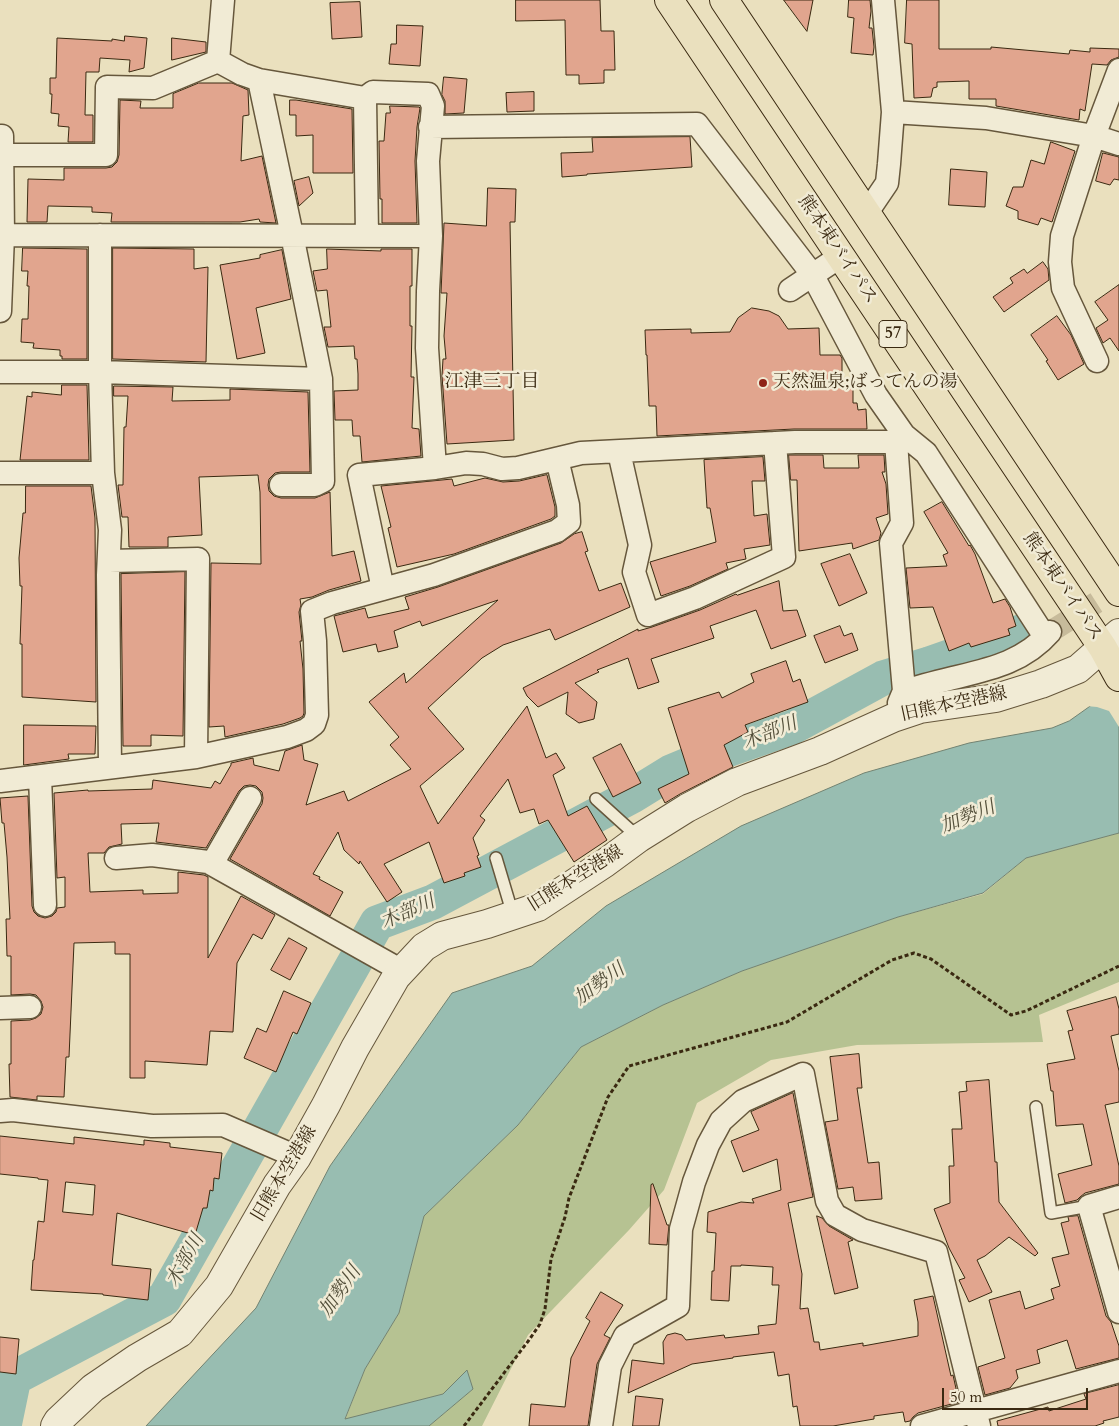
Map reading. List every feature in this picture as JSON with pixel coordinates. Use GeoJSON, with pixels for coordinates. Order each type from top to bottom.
{"type":"FeatureCollection","features":[{"type":"Feature","properties":{"kind":"highway","name":"熊本東バイパス"},"geometry":{"type":"LineString","coordinates":[[669,0],[1114,657]]}},
{"type":"Feature","properties":{"kind":"highway","name":"57"},"geometry":{"type":"LineString","coordinates":[[724,0],[1119,592]]}},
{"type":"Feature","properties":{"kind":"street"},"geometry":{"type":"LineString","coordinates":[[218,61],[223,0]]}},
{"type":"Feature","properties":{"kind":"street"},"geometry":{"type":"LineString","coordinates":[[866,214],[887,183],[893,112],[883,0]]}},
{"type":"Feature","properties":{"kind":"street"},"geometry":{"type":"LineString","coordinates":[[218,61],[242,74],[259,80],[365,98],[373,92],[428,94],[433,106],[428,161],[431,236],[427,348],[434,468]]}},
{"type":"Feature","properties":{"kind":"street"},"geometry":{"type":"LineString","coordinates":[[0,311],[2,235],[1,145],[106,155],[107,87],[153,88],[218,61]]}},
{"type":"Feature","properties":{"kind":"street"},"geometry":{"type":"LineString","coordinates":[[1097,361],[1063,288],[1060,262],[1062,236],[1094,136],[1119,70]]}},
{"type":"Feature","properties":{"kind":"street"},"geometry":{"type":"LineString","coordinates":[[259,80],[321,378],[323,481],[315,485],[281,484]]}},
{"type":"Feature","properties":{"kind":"street"},"geometry":{"type":"LineString","coordinates":[[365,98],[367,236]]}},
{"type":"Feature","properties":{"kind":"street"},"geometry":{"type":"LineString","coordinates":[[893,112],[986,118],[1094,136],[1119,144]]}},
{"type":"Feature","properties":{"kind":"street"},"geometry":{"type":"LineString","coordinates":[[430,128],[697,124],[812,274],[900,438],[902,523],[891,543],[904,691],[893,718]]}},
{"type":"Feature","properties":{"kind":"street"},"geometry":{"type":"LineString","coordinates":[[2,235],[431,236]]}},
{"type":"Feature","properties":{"kind":"street"},"geometry":{"type":"LineString","coordinates":[[100,235],[100,372],[104,472],[110,530],[108,575],[110,767]]}},
{"type":"Feature","properties":{"kind":"street"},"geometry":{"type":"LineString","coordinates":[[790,290],[841,256]]}},
{"type":"Feature","properties":{"kind":"street"},"geometry":{"type":"LineString","coordinates":[[0,372],[100,372],[321,378]]}},
{"type":"Feature","properties":{"kind":"street"},"geometry":{"type":"LineString","coordinates":[[383,589],[359,475],[466,463],[483,464],[502,469],[518,468],[581,453],[900,438],[926,453],[1027,611],[1047,634],[1030,650],[1012,661],[904,691]]}},
{"type":"Feature","properties":{"kind":"street"},"geometry":{"type":"LineString","coordinates":[[620,452],[640,544],[634,572],[648,615],[695,598],[784,557],[776,443]]}},
{"type":"Feature","properties":{"kind":"street"},"geometry":{"type":"LineString","coordinates":[[0,781],[196,757],[287,737],[306,730],[314,724],[316,715],[315,641],[312,611],[332,603],[434,575],[557,531],[569,522],[568,505],[557,459]]}},
{"type":"Feature","properties":{"kind":"street"},"geometry":{"type":"LineString","coordinates":[[0,473],[104,472]]}},
{"type":"Feature","properties":{"kind":"street"},"geometry":{"type":"LineString","coordinates":[[109,561],[198,560],[196,757]]}},
{"type":"Feature","properties":{"kind":"street","name":"旧熊本空港線"},"geometry":{"type":"LineString","coordinates":[[55,1426],[93,1388],[137,1358],[180,1334],[219,1286],[277,1185],[297,1157],[326,1106],[355,1048],[396,977],[424,947],[442,936],[538,907],[639,838],[687,808],[737,782],[820,750],[893,718],[920,709],[996,698],[1041,684],[1114,657]]}},
{"type":"Feature","properties":{"kind":"street"},"geometry":{"type":"LineString","coordinates":[[40,777],[45,906]]}},
{"type":"Feature","properties":{"kind":"street"},"geometry":{"type":"LineString","coordinates":[[212,864],[250,798]]}},
{"type":"Feature","properties":{"kind":"street"},"geometry":{"type":"LineString","coordinates":[[116,858],[152,855],[208,862],[402,971]]}},
{"type":"Feature","properties":{"kind":"street"},"geometry":{"type":"LineString","coordinates":[[0,1008],[30,1007]]}},
{"type":"Feature","properties":{"kind":"street"},"geometry":{"type":"LineString","coordinates":[[601,1426],[610,1366],[625,1336],[678,1306],[681,1229],[694,1182],[708,1145],[721,1121],[743,1101],[803,1074],[827,1201],[835,1215],[862,1230],[936,1252],[977,1418]]}},
{"type":"Feature","properties":{"kind":"street"},"geometry":{"type":"LineString","coordinates":[[0,1111],[13,1110],[152,1126],[223,1125],[297,1157]]}},
{"type":"Feature","properties":{"kind":"street"},"geometry":{"type":"LineString","coordinates":[[1119,1196],[1090,1206],[1119,1312]]}},
{"type":"Feature","properties":{"kind":"street"},"geometry":{"type":"LineString","coordinates":[[922,1426],[977,1418],[1119,1371]]}},
{"type":"Feature","properties":{"kind":"lane"},"geometry":{"type":"LineString","coordinates":[[596,799],[639,838]]}},
{"type":"Feature","properties":{"kind":"lane"},"geometry":{"type":"LineString","coordinates":[[496,858],[513,915]]}},
{"type":"Feature","properties":{"kind":"lane"},"geometry":{"type":"LineString","coordinates":[[1036,1107],[1051,1213],[1090,1206]]}},
{"type":"Feature","properties":{"kind":"green space"},"geometry":{"type":"Polygon","coordinates":[[[1119,833],[1119,982],[1039,1015],[1043,1042],[857,1045],[771,1060],[697,1103],[664,1190],[629,1230],[528,1335],[482,1426],[429,1426],[473,1389],[443,1394],[345,1420],[365,1369],[399,1313],[424,1216],[518,1125],[581,1047],[663,1005],[742,971],[898,917],[983,894],[1026,858],[1119,833]]]}},
{"type":"Feature","properties":{"kind":"water","name":"加勢川"},"geometry":{"type":"Polygon","coordinates":[[[1119,686],[1119,833],[1026,858],[983,893],[898,917],[742,971],[663,1005],[581,1047],[518,1125],[424,1216],[399,1313],[365,1369],[345,1419],[443,1394],[467,1370],[473,1389],[429,1426],[146,1426],[256,1308],[330,1166],[452,993],[532,966],[606,906],[741,826],[864,773],[969,743],[1052,728],[1069,721],[1119,686]]]}},
{"type":"Feature","properties":{"kind":"pier"},"geometry":{"type":"Polygon","coordinates":[[[1119,684],[1119,727],[1109,711],[1086,706],[1119,684]]]}},
{"type":"Feature","properties":{"kind":"building"},"geometry":{"type":"Polygon","coordinates":[[[516,0],[600,0],[601,31],[614,31],[615,70],[604,70],[604,83],[579,84],[579,75],[566,75],[565,20],[516,21],[516,0]]]}},
{"type":"Feature","properties":{"kind":"building"},"geometry":{"type":"Polygon","coordinates":[[[784,0],[813,0],[807,31],[784,0]]]}},
{"type":"Feature","properties":{"kind":"building"},"geometry":{"type":"Polygon","coordinates":[[[849,0],[870,0],[869,28],[872,28],[873,55],[851,53],[854,18],[848,17],[849,0]]]}},
{"type":"Feature","properties":{"kind":"building"},"geometry":{"type":"Polygon","coordinates":[[[907,0],[939,0],[939,49],[991,49],[991,47],[1069,54],[1070,50],[1090,52],[1090,48],[1119,49],[1119,57],[1111,60],[1107,65],[1092,64],[1085,111],[1080,109],[1079,120],[996,106],[996,99],[969,99],[969,81],[937,82],[937,87],[933,88],[931,97],[914,98],[912,44],[905,43],[907,0]]]}},
{"type":"Feature","properties":{"kind":"building"},"geometry":{"type":"Polygon","coordinates":[[[360,2],[362,37],[332,39],[330,3],[360,2]]]}},
{"type":"Feature","properties":{"kind":"building"},"geometry":{"type":"Polygon","coordinates":[[[397,25],[423,26],[420,66],[389,64],[391,44],[396,44],[397,25]]]}},
{"type":"Feature","properties":{"kind":"building"},"geometry":{"type":"Polygon","coordinates":[[[125,36],[147,38],[144,68],[129,72],[130,60],[100,58],[99,72],[86,72],[85,115],[93,115],[93,142],[68,142],[69,127],[58,126],[59,114],[51,113],[52,94],[50,94],[50,78],[56,78],[57,38],[124,41],[125,36]]]}},
{"type":"Feature","properties":{"kind":"building"},"geometry":{"type":"Polygon","coordinates":[[[172,38],[206,42],[206,52],[172,60],[172,38]]]}},
{"type":"Feature","properties":{"kind":"building"},"geometry":{"type":"Polygon","coordinates":[[[444,77],[467,79],[464,113],[445,114],[445,101],[442,95],[444,77]]]}},
{"type":"Feature","properties":{"kind":"building"},"geometry":{"type":"Polygon","coordinates":[[[199,83],[232,83],[248,90],[249,115],[243,116],[241,161],[262,156],[276,223],[260,222],[259,219],[240,222],[111,222],[112,213],[92,212],[92,207],[48,206],[47,222],[27,222],[28,179],[64,180],[64,168],[106,168],[112,167],[117,162],[119,155],[120,100],[141,101],[140,108],[173,108],[173,94],[199,83]]]}},
{"type":"Feature","properties":{"kind":"building"},"geometry":{"type":"Polygon","coordinates":[[[534,92],[534,111],[507,112],[506,93],[534,92]]]}},
{"type":"Feature","properties":{"kind":"building"},"geometry":{"type":"Polygon","coordinates":[[[290,100],[352,109],[353,173],[313,173],[313,135],[296,136],[296,115],[290,115],[290,100]]]}},
{"type":"Feature","properties":{"kind":"building"},"geometry":{"type":"Polygon","coordinates":[[[390,106],[420,108],[415,161],[417,223],[382,223],[379,141],[384,141],[386,113],[390,113],[390,106]]]}},
{"type":"Feature","properties":{"kind":"building"},"geometry":{"type":"Polygon","coordinates":[[[690,137],[692,167],[562,177],[561,153],[593,152],[592,138],[690,137]]]}},
{"type":"Feature","properties":{"kind":"building"},"geometry":{"type":"Polygon","coordinates":[[[1051,142],[1075,151],[1052,222],[1041,218],[1038,225],[1018,219],[1018,211],[1006,206],[1013,187],[1023,187],[1031,160],[1044,164],[1051,142]]]}},
{"type":"Feature","properties":{"kind":"building"},"geometry":{"type":"Polygon","coordinates":[[[1103,153],[1119,157],[1119,180],[1114,179],[1110,185],[1096,181],[1103,153]]]}},
{"type":"Feature","properties":{"kind":"building"},"geometry":{"type":"Polygon","coordinates":[[[951,169],[987,172],[985,207],[949,205],[951,169]]]}},
{"type":"Feature","properties":{"kind":"building"},"geometry":{"type":"Polygon","coordinates":[[[309,177],[313,193],[299,206],[294,181],[309,177]]]}},
{"type":"Feature","properties":{"kind":"building"},"geometry":{"type":"Polygon","coordinates":[[[488,188],[516,189],[515,222],[510,222],[514,440],[447,444],[442,376],[443,359],[446,359],[444,336],[447,293],[441,293],[444,223],[486,226],[488,188]]]}},
{"type":"Feature","properties":{"kind":"building"},"geometry":{"type":"Polygon","coordinates":[[[23,248],[87,249],[87,359],[62,359],[60,350],[33,348],[34,343],[21,342],[22,319],[28,319],[29,286],[27,286],[28,271],[22,271],[23,248]]]}},
{"type":"Feature","properties":{"kind":"building"},"geometry":{"type":"Polygon","coordinates":[[[113,248],[194,249],[194,269],[208,267],[206,362],[113,359],[113,248]]]}},
{"type":"Feature","properties":{"kind":"building"},"geometry":{"type":"Polygon","coordinates":[[[327,249],[381,251],[381,249],[412,249],[410,326],[412,326],[411,377],[414,377],[412,428],[419,429],[421,456],[362,462],[360,436],[353,436],[352,420],[335,420],[334,391],[358,390],[358,374],[354,346],[328,347],[324,327],[331,327],[327,290],[317,291],[313,271],[327,269],[327,249]]]}},
{"type":"Feature","properties":{"kind":"building"},"geometry":{"type":"Polygon","coordinates":[[[282,250],[291,299],[256,308],[265,353],[237,359],[220,265],[260,258],[260,255],[282,250]]]}},
{"type":"Feature","properties":{"kind":"building"},"geometry":{"type":"Polygon","coordinates":[[[1043,262],[1048,269],[1049,280],[1004,312],[993,297],[1013,283],[1010,278],[1024,269],[1027,273],[1043,262]]]}},
{"type":"Feature","properties":{"kind":"building"},"geometry":{"type":"Polygon","coordinates":[[[1119,285],[1119,351],[1110,338],[1103,343],[1096,328],[1108,320],[1095,302],[1119,285]]]}},
{"type":"Feature","properties":{"kind":"building","name":"天然温泉;ばってんの湯"},"geometry":{"type":"Polygon","coordinates":[[[752,308],[769,311],[779,316],[788,329],[819,328],[820,355],[840,355],[842,358],[842,382],[853,381],[853,403],[857,403],[858,410],[866,409],[867,429],[794,429],[657,436],[656,406],[649,406],[645,330],[691,329],[691,333],[730,332],[738,318],[752,308]]]}},
{"type":"Feature","properties":{"kind":"building"},"geometry":{"type":"Polygon","coordinates":[[[1057,316],[1071,335],[1084,364],[1058,380],[1046,361],[1048,360],[1031,335],[1057,316]]]}},
{"type":"Feature","properties":{"kind":"building"},"geometry":{"type":"Polygon","coordinates":[[[62,385],[87,385],[89,460],[20,460],[27,396],[32,397],[32,392],[61,395],[62,385]]]}},
{"type":"Feature","properties":{"kind":"building"},"geometry":{"type":"Polygon","coordinates":[[[114,386],[173,387],[172,401],[230,400],[230,389],[308,392],[310,472],[275,473],[269,479],[269,491],[274,496],[281,498],[315,498],[330,492],[332,556],[354,551],[361,581],[300,599],[304,713],[300,718],[283,724],[225,737],[224,726],[209,727],[211,563],[261,564],[258,475],[199,477],[202,535],[168,537],[168,547],[129,547],[128,517],[122,517],[118,485],[123,485],[124,427],[126,427],[128,396],[114,396],[114,386]]]}},
{"type":"Feature","properties":{"kind":"building"},"geometry":{"type":"Polygon","coordinates":[[[789,455],[823,455],[824,468],[859,468],[858,455],[884,455],[885,472],[882,472],[886,484],[888,514],[876,518],[881,533],[879,540],[853,549],[852,543],[799,551],[797,480],[791,480],[789,455]]]}},
{"type":"Feature","properties":{"kind":"building"},"geometry":{"type":"Polygon","coordinates":[[[763,457],[765,481],[752,481],[754,516],[767,514],[770,545],[744,549],[746,559],[726,563],[728,569],[690,586],[661,596],[650,562],[716,542],[710,508],[707,508],[704,460],[763,457]]]}},
{"type":"Feature","properties":{"kind":"building"},"geometry":{"type":"Polygon","coordinates":[[[547,475],[555,507],[555,516],[551,519],[454,554],[397,567],[388,528],[391,527],[381,486],[452,479],[454,486],[485,478],[503,482],[519,481],[547,475]]]}},
{"type":"Feature","properties":{"kind":"building"},"geometry":{"type":"Polygon","coordinates":[[[26,486],[91,486],[95,518],[96,702],[22,697],[22,644],[20,644],[22,586],[20,586],[19,558],[23,513],[25,513],[26,486]]]}},
{"type":"Feature","properties":{"kind":"building"},"geometry":{"type":"Polygon","coordinates":[[[942,502],[975,554],[993,603],[1005,599],[1010,607],[1016,626],[1008,629],[1010,635],[971,647],[969,643],[949,651],[933,607],[910,608],[906,568],[947,566],[943,555],[948,553],[924,512],[942,502]]]}},
{"type":"Feature","properties":{"kind":"building"},"geometry":{"type":"Polygon","coordinates":[[[582,532],[588,551],[585,552],[599,591],[621,583],[630,607],[555,640],[550,629],[503,645],[482,658],[428,708],[464,749],[420,786],[438,824],[527,706],[546,758],[556,753],[565,768],[553,775],[568,816],[587,806],[607,840],[574,862],[548,820],[539,824],[534,809],[520,813],[508,779],[480,816],[485,820],[473,838],[481,867],[464,873],[465,876],[444,883],[429,842],[384,864],[402,892],[387,902],[360,861],[359,864],[344,850],[338,832],[313,874],[343,892],[330,916],[230,859],[262,804],[262,792],[256,786],[244,786],[239,791],[206,848],[156,842],[159,823],[121,824],[122,844],[109,847],[104,853],[88,853],[90,892],[143,890],[143,894],[178,893],[178,872],[208,877],[208,958],[241,896],[275,915],[262,939],[253,934],[237,963],[233,1032],[210,1031],[207,1065],[145,1061],[145,1078],[130,1078],[130,954],[115,954],[115,942],[74,943],[69,1057],[66,1057],[64,1097],[37,1096],[37,1100],[10,1097],[11,1021],[36,1018],[41,1014],[43,1007],[36,995],[11,995],[11,956],[7,956],[6,919],[10,919],[7,857],[0,798],[28,796],[32,906],[38,916],[45,918],[52,916],[57,908],[65,907],[65,877],[57,878],[54,793],[88,790],[152,789],[153,780],[211,788],[215,781],[220,784],[231,763],[253,758],[254,765],[279,771],[285,751],[302,745],[304,760],[318,764],[306,805],[344,791],[348,801],[411,769],[390,745],[399,737],[369,702],[404,673],[406,683],[498,600],[422,626],[420,621],[394,631],[398,647],[378,652],[376,644],[343,652],[334,616],[365,608],[368,618],[409,609],[405,597],[561,543],[574,534],[582,532]]]}},
{"type":"Feature","properties":{"kind":"building"},"geometry":{"type":"Polygon","coordinates":[[[850,554],[867,593],[839,606],[821,564],[850,554]]]}},
{"type":"Feature","properties":{"kind":"building"},"geometry":{"type":"Polygon","coordinates":[[[185,572],[183,736],[151,735],[151,746],[123,746],[121,574],[185,572]]]}},
{"type":"Feature","properties":{"kind":"building"},"geometry":{"type":"Polygon","coordinates":[[[779,581],[783,611],[797,610],[806,636],[771,649],[756,610],[710,626],[714,638],[651,659],[659,682],[638,689],[628,658],[597,670],[599,672],[575,683],[597,702],[594,719],[579,723],[566,714],[568,692],[538,707],[527,696],[523,688],[638,629],[638,631],[652,627],[700,610],[736,594],[779,581]]]}},
{"type":"Feature","properties":{"kind":"building"},"geometry":{"type":"Polygon","coordinates":[[[840,626],[844,636],[852,633],[858,650],[825,663],[814,636],[840,626]]]}},
{"type":"Feature","properties":{"kind":"building"},"geometry":{"type":"Polygon","coordinates":[[[786,661],[793,682],[800,679],[808,702],[745,725],[748,732],[724,745],[733,767],[665,803],[658,789],[689,774],[668,708],[719,692],[722,698],[754,682],[751,674],[786,661]]]}},
{"type":"Feature","properties":{"kind":"building"},"geometry":{"type":"Polygon","coordinates":[[[24,725],[96,726],[95,754],[68,754],[69,759],[24,765],[24,725]]]}},
{"type":"Feature","properties":{"kind":"building"},"geometry":{"type":"Polygon","coordinates":[[[621,744],[641,783],[613,797],[593,758],[621,744]]]}},
{"type":"Feature","properties":{"kind":"building"},"geometry":{"type":"Polygon","coordinates":[[[289,938],[307,948],[290,980],[271,970],[289,938]]]}},
{"type":"Feature","properties":{"kind":"building"},"geometry":{"type":"Polygon","coordinates":[[[284,991],[311,1003],[297,1034],[293,1032],[276,1072],[244,1058],[257,1028],[266,1032],[284,991]]]}},
{"type":"Feature","properties":{"kind":"building"},"geometry":{"type":"Polygon","coordinates":[[[1116,997],[1119,1009],[1119,1034],[1111,1036],[1119,1071],[1119,1102],[1105,1105],[1119,1166],[1119,1184],[1085,1193],[1077,1200],[1065,1203],[1058,1174],[1092,1165],[1083,1124],[1056,1126],[1053,1091],[1051,1091],[1047,1064],[1075,1059],[1068,1031],[1073,1030],[1067,1011],[1116,997]]]}},
{"type":"Feature","properties":{"kind":"building"},"geometry":{"type":"Polygon","coordinates":[[[859,1054],[862,1088],[857,1088],[868,1163],[879,1162],[882,1199],[855,1201],[853,1187],[838,1189],[825,1122],[838,1120],[830,1057],[859,1054]]]}},
{"type":"Feature","properties":{"kind":"building"},"geometry":{"type":"Polygon","coordinates":[[[989,1080],[999,1202],[1038,1253],[1035,1256],[1009,1237],[977,1260],[992,1292],[969,1302],[959,1280],[965,1278],[949,1248],[934,1209],[950,1203],[949,1166],[954,1166],[952,1129],[962,1129],[959,1092],[967,1091],[966,1082],[989,1080]]]}},
{"type":"Feature","properties":{"kind":"building"},"geometry":{"type":"Polygon","coordinates":[[[793,1093],[813,1197],[788,1203],[802,1274],[800,1309],[808,1308],[814,1342],[819,1342],[820,1350],[863,1343],[863,1346],[918,1336],[918,1322],[914,1300],[933,1296],[951,1376],[953,1375],[959,1402],[918,1413],[910,1421],[905,1422],[903,1412],[874,1416],[874,1419],[833,1426],[800,1426],[797,1406],[793,1407],[789,1374],[778,1376],[774,1352],[692,1364],[628,1393],[632,1360],[664,1364],[663,1342],[667,1335],[675,1333],[682,1335],[686,1340],[724,1335],[725,1338],[759,1334],[758,1326],[776,1324],[779,1285],[772,1285],[773,1267],[731,1266],[729,1301],[711,1300],[716,1233],[707,1232],[708,1212],[741,1202],[754,1203],[752,1199],[781,1190],[777,1159],[743,1172],[731,1141],[759,1130],[751,1112],[793,1093]]]}},
{"type":"Feature","properties":{"kind":"building"},"geometry":{"type":"Polygon","coordinates":[[[0,1136],[74,1144],[74,1137],[144,1145],[144,1140],[170,1143],[170,1147],[222,1153],[219,1179],[214,1178],[213,1191],[210,1190],[207,1208],[203,1208],[195,1235],[117,1213],[112,1265],[151,1269],[148,1300],[103,1294],[31,1290],[38,1221],[44,1222],[48,1180],[0,1174],[0,1136]],[[66,1182],[63,1212],[93,1215],[95,1185],[66,1182]]]}},
{"type":"Feature","properties":{"kind":"building"},"geometry":{"type":"Polygon","coordinates":[[[653,1184],[667,1225],[669,1225],[667,1245],[649,1244],[651,1185],[653,1184]]]}},
{"type":"Feature","properties":{"kind":"building"},"geometry":{"type":"Polygon","coordinates":[[[817,1216],[822,1218],[829,1226],[853,1240],[848,1242],[858,1288],[835,1294],[817,1216]]]}},
{"type":"Feature","properties":{"kind":"building"},"geometry":{"type":"Polygon","coordinates":[[[1078,1216],[1106,1316],[1111,1322],[1119,1346],[1119,1358],[1076,1369],[1067,1340],[1037,1350],[1040,1363],[1016,1370],[1018,1378],[1010,1388],[985,1395],[978,1367],[1005,1358],[989,1300],[1020,1291],[1025,1309],[1054,1299],[1051,1289],[1060,1286],[1052,1258],[1069,1254],[1061,1223],[1069,1221],[1068,1217],[1078,1216]]]}},
{"type":"Feature","properties":{"kind":"building"},"geometry":{"type":"Polygon","coordinates":[[[601,1292],[623,1305],[604,1335],[610,1338],[597,1364],[588,1426],[529,1426],[531,1404],[565,1407],[571,1358],[590,1321],[586,1318],[601,1292]]]}},
{"type":"Feature","properties":{"kind":"building"},"geometry":{"type":"Polygon","coordinates":[[[0,1337],[19,1339],[16,1374],[0,1372],[0,1337]]]}},
{"type":"Feature","properties":{"kind":"building"},"geometry":{"type":"Polygon","coordinates":[[[1119,1385],[1119,1417],[1103,1421],[1104,1423],[1095,1426],[998,1426],[997,1421],[1048,1407],[1049,1411],[1086,1399],[1084,1394],[1119,1385]]]}},
{"type":"Feature","properties":{"kind":"building"},"geometry":{"type":"Polygon","coordinates":[[[636,1396],[663,1399],[659,1426],[633,1426],[636,1396]]]}},
{"type":"Feature","properties":{"kind":"waterway","name":"木部川"},"geometry":{"type":"LineString","coordinates":[[4,1426],[14,1378],[164,1299],[377,923],[433,902],[632,796],[671,772],[707,757],[793,727],[883,678],[1026,630]]}},
{"type":"Feature","properties":{"kind":"tunnel"},"geometry":{"type":"LineString","coordinates":[[1050,632],[1119,588]]}},
{"type":"Feature","properties":{"kind":"place","name":"天然温泉;ばってんの湯"},"geometry":{"type":"Point","coordinates":[763,383]}},
{"type":"Feature","properties":{"kind":"district","name":"江津三丁目"},"geometry":{"type":"Point","coordinates":[492,383]}}]}
